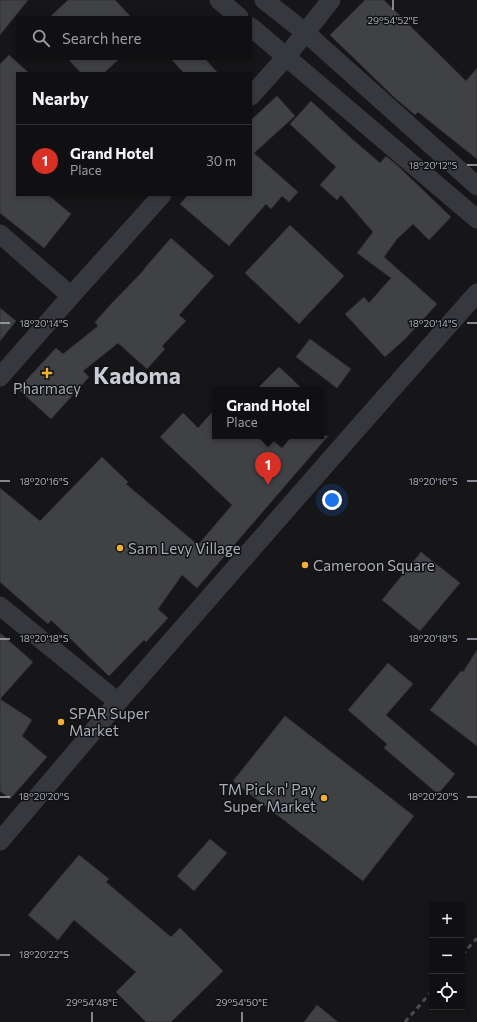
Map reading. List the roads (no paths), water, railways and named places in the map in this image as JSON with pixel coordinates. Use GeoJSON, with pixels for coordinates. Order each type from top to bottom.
{"type":"FeatureCollection","features":[{"type":"Feature","properties":{"kind":"street"},"geometry":{"type":"LineString","coordinates":[[219,0],[238,16]]}},
{"type":"Feature","properties":{"kind":"street"},"geometry":{"type":"LineString","coordinates":[[264,0],[306,33],[477,186]]}},
{"type":"Feature","properties":{"kind":"street"},"geometry":{"type":"LineString","coordinates":[[252,95],[286,57],[332,0]]}},
{"type":"Feature","properties":{"kind":"street"},"geometry":{"type":"LineString","coordinates":[[252,28],[477,219]]}},
{"type":"Feature","properties":{"kind":"street"},"geometry":{"type":"LineString","coordinates":[[0,377],[161,196]]}},
{"type":"Feature","properties":{"kind":"street"},"geometry":{"type":"LineString","coordinates":[[0,234],[71,296]]}},
{"type":"Feature","properties":{"kind":"street"},"geometry":{"type":"LineString","coordinates":[[0,841],[118,702],[477,293]]}},
{"type":"Feature","properties":{"kind":"street"},"geometry":{"type":"LineString","coordinates":[[0,606],[118,702]]}},
{"type":"Feature","properties":{"kind":"railway"},"geometry":{"type":"LineString","coordinates":[[465,952],[477,938]]}},
{"type":"Feature","properties":{"kind":"railway"},"geometry":{"type":"LineString","coordinates":[[405,1022],[429,994]]}},
{"type":"Feature","properties":{"kind":"place","name":"Pharmacy"},"geometry":{"type":"Point","coordinates":[47,373]}},
{"type":"Feature","properties":{"kind":"place","name":"Grand Hotel"},"geometry":{"type":"Point","coordinates":[268,485]}},
{"type":"Feature","properties":{"kind":"place","name":"Sam Levy Village"},"geometry":{"type":"Point","coordinates":[120,548]}},
{"type":"Feature","properties":{"kind":"place","name":"Cameroon Square"},"geometry":{"type":"Point","coordinates":[305,565]}},
{"type":"Feature","properties":{"kind":"place","name":"SPAR Super Market"},"geometry":{"type":"Point","coordinates":[61,722]}},
{"type":"Feature","properties":{"kind":"place","name":"TM Pick n' Pay Super Market"},"geometry":{"type":"Point","coordinates":[324,798]}},
{"type":"Feature","properties":{"kind":"district","name":"Kadoma"},"geometry":{"type":"Point","coordinates":[137,375]}}]}
